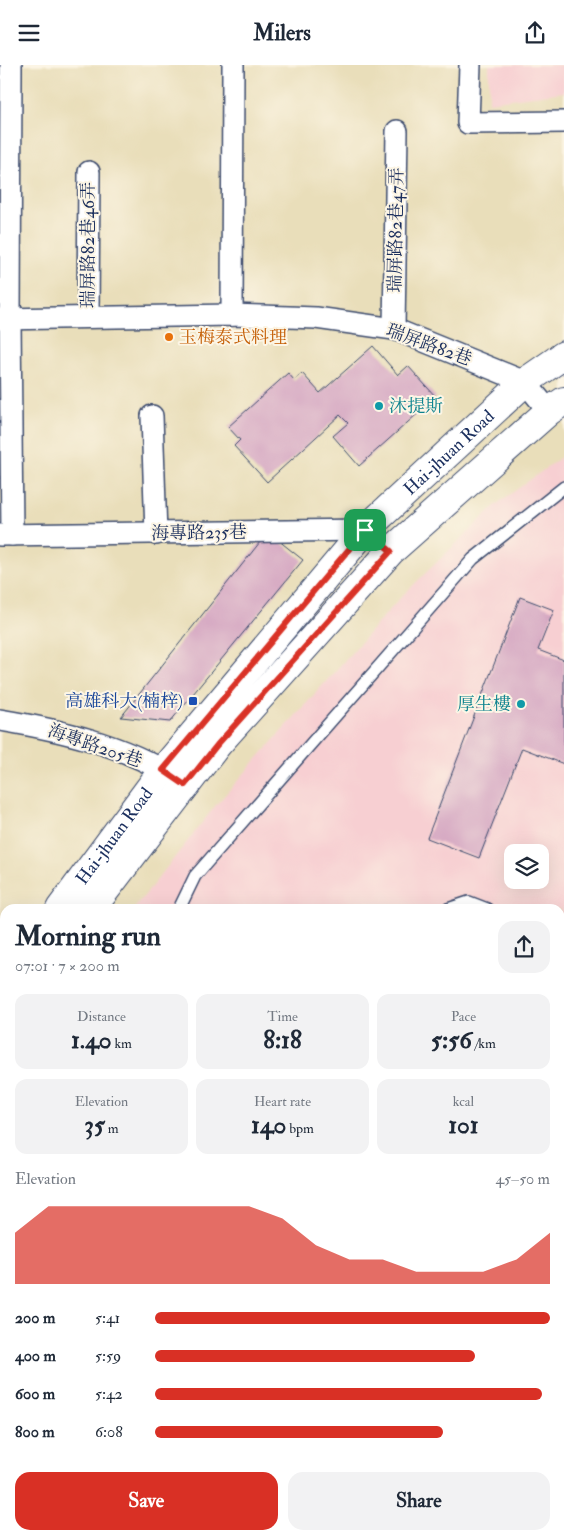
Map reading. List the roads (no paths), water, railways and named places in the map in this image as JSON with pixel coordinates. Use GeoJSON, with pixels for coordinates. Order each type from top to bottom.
{"type":"FeatureCollection","features":[{"type":"Feature","properties":{"kind":"street"},"geometry":{"type":"LineString","coordinates":[[6,535],[5,319],[11,65]]}},
{"type":"Feature","properties":{"kind":"street"},"geometry":{"type":"LineString","coordinates":[[232,315],[234,65]]}},
{"type":"Feature","properties":{"kind":"street"},"geometry":{"type":"LineString","coordinates":[[470,65],[468,123],[564,122]]}},
{"type":"Feature","properties":{"kind":"street","name":"瑞屏路82巷47弄"},"geometry":{"type":"LineString","coordinates":[[394,329],[397,131]]}},
{"type":"Feature","properties":{"kind":"street","name":"瑞屏路82巷46弄"},"geometry":{"type":"LineString","coordinates":[[88,317],[89,172]]}},
{"type":"Feature","properties":{"kind":"street","name":"瑞屏路82巷"},"geometry":{"type":"LineString","coordinates":[[5,319],[232,315],[316,318],[394,329],[525,382],[556,406]]}},
{"type":"Feature","properties":{"kind":"street","name":"Hai-jhuan Road"},"geometry":{"type":"LineString","coordinates":[[64,904],[378,541],[525,382],[564,355]]}},
{"type":"Feature","properties":{"kind":"street","name":"Hai-jhuan Road"},"geometry":{"type":"LineString","coordinates":[[378,541],[556,406]]}},
{"type":"Feature","properties":{"kind":"street"},"geometry":{"type":"LineString","coordinates":[[152,417],[156,534]]}},
{"type":"Feature","properties":{"kind":"street","name":"海專路235巷"},"geometry":{"type":"LineString","coordinates":[[6,535],[156,534],[378,541]]}},
{"type":"Feature","properties":{"kind":"street","name":"海專路205巷"},"geometry":{"type":"LineString","coordinates":[[0,720],[58,730],[123,751],[174,777]]}},
{"type":"Feature","properties":{"kind":"street","name":"Hai-jhuan Road"},"geometry":{"type":"LineString","coordinates":[[94,904],[174,777]]}},
{"type":"Feature","properties":{"kind":"lane"},"geometry":{"type":"LineString","coordinates":[[181,904],[195,876],[473,559],[564,487]]}},
{"type":"Feature","properties":{"kind":"place","name":"玉梅泰式料理"},"geometry":{"type":"Point","coordinates":[169,337]}},
{"type":"Feature","properties":{"kind":"place","name":"沐提斯"},"geometry":{"type":"Point","coordinates":[379,406]}},
{"type":"Feature","properties":{"kind":"place","name":"高雄科大(楠梓)"},"geometry":{"type":"Point","coordinates":[193,701]}},
{"type":"Feature","properties":{"kind":"place","name":"厚生樓"},"geometry":{"type":"Point","coordinates":[521,704]}}]}
